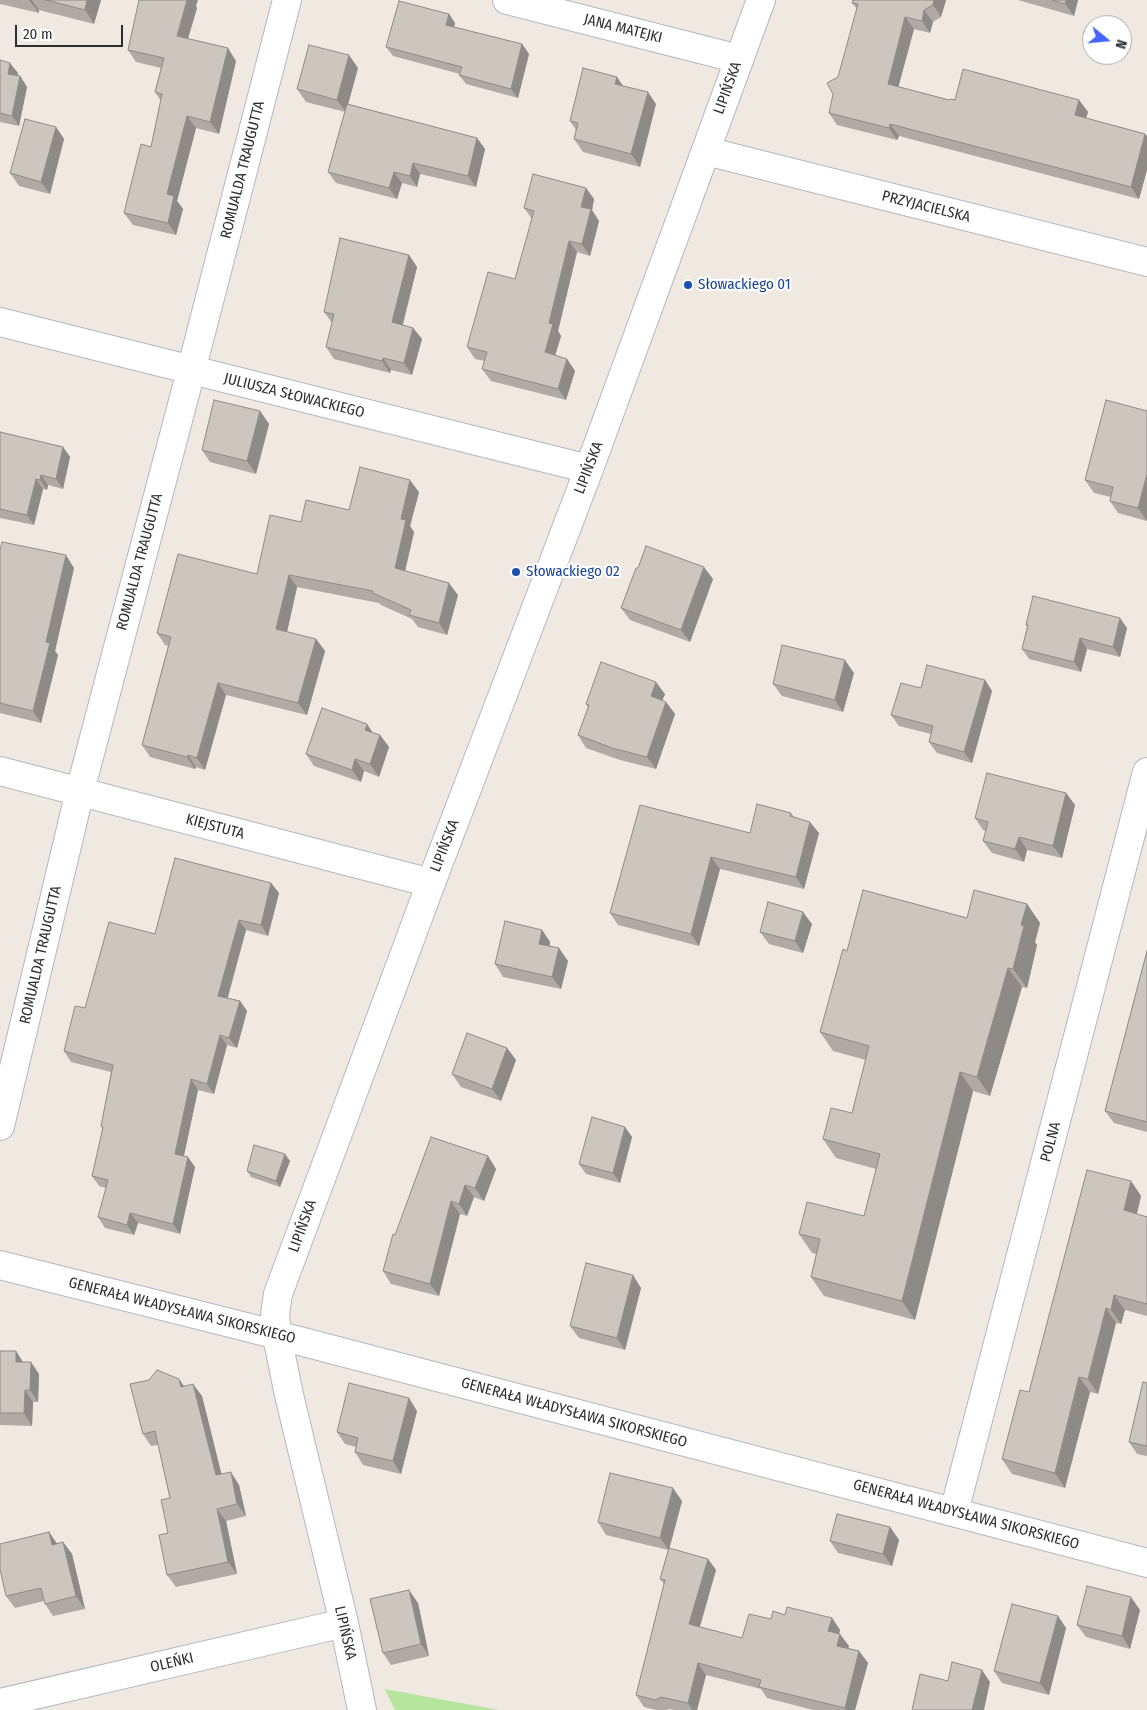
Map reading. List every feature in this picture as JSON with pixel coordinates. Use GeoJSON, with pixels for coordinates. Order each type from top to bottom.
{"type":"FeatureCollection","features":[{"type":"Feature","properties":{"kind":"street","name":"ROMUALDA TRAUGUTTA"},"geometry":{"type":"LineString","coordinates":[[0,1126],[80,791],[287,0]]}},
{"type":"Feature","properties":{"kind":"street","name":"JANA MATEJKI"},"geometry":{"type":"LineString","coordinates":[[507,0],[739,58]]}},
{"type":"Feature","properties":{"kind":"street","name":"LIPIŃSKA"},"geometry":{"type":"LineString","coordinates":[[362,1710],[344,1623],[289,1395],[277,1336],[275,1314],[278,1294],[588,469],[761,0]]}},
{"type":"Feature","properties":{"kind":"street","name":"PRZYJACIELSKA"},"geometry":{"type":"LineString","coordinates":[[706,151],[1147,262]]}},
{"type":"Feature","properties":{"kind":"street","name":"JULIUSZA SŁOWACKIEGO"},"geometry":{"type":"LineString","coordinates":[[0,322],[588,469]]}},
{"type":"Feature","properties":{"kind":"street","name":"KIEJSTUTA"},"geometry":{"type":"LineString","coordinates":[[0,771],[431,883]]}},
{"type":"Feature","properties":{"kind":"street","name":"POLNA"},"geometry":{"type":"LineString","coordinates":[[954,1512],[1147,772]]}},
{"type":"Feature","properties":{"kind":"street","name":"GENERAŁA WŁADYSŁAWA SIKORSKIEGO"},"geometry":{"type":"LineString","coordinates":[[0,1265],[1147,1563]]}},
{"type":"Feature","properties":{"kind":"street","name":"OLEŃKI"},"geometry":{"type":"LineString","coordinates":[[0,1703],[344,1623]]}},
{"type":"Feature","properties":{"kind":"green space"},"geometry":{"type":"Polygon","coordinates":[[[385,1689],[499,1710],[395,1710],[385,1689]]]}},
{"type":"Feature","properties":{"kind":"building"},"geometry":{"type":"Polygon","coordinates":[[[46,0],[87,0],[85,10],[46,0]]]}},
{"type":"Feature","properties":{"kind":"building"},"geometry":{"type":"Polygon","coordinates":[[[139,0],[187,0],[177,36],[228,48],[210,122],[187,116],[167,194],[174,196],[168,223],[124,213],[141,144],[151,147],[162,94],[155,92],[164,58],[128,50],[139,0]]]}},
{"type":"Feature","properties":{"kind":"building"},"geometry":{"type":"Polygon","coordinates":[[[853,0],[934,0],[933,5],[924,10],[922,21],[905,17],[888,84],[955,100],[963,69],[1079,100],[1075,115],[1145,134],[1131,187],[890,124],[889,128],[829,113],[833,94],[827,83],[838,77],[858,4],[852,3],[853,0]]]}},
{"type":"Feature","properties":{"kind":"building"},"geometry":{"type":"Polygon","coordinates":[[[1052,0],[1066,0],[1065,4],[1052,0]]]}},
{"type":"Feature","properties":{"kind":"building"},"geometry":{"type":"Polygon","coordinates":[[[399,1],[449,14],[446,25],[522,44],[511,89],[459,75],[462,67],[386,47],[399,1]]]}},
{"type":"Feature","properties":{"kind":"building"},"geometry":{"type":"Polygon","coordinates":[[[309,45],[349,55],[337,100],[297,89],[309,45]]]}},
{"type":"Feature","properties":{"kind":"building"},"geometry":{"type":"Polygon","coordinates":[[[0,60],[10,63],[8,74],[20,76],[12,116],[0,113],[0,60]]]}},
{"type":"Feature","properties":{"kind":"building"},"geometry":{"type":"Polygon","coordinates":[[[583,68],[617,77],[615,84],[648,92],[631,154],[574,139],[578,123],[570,121],[583,68]]]}},
{"type":"Feature","properties":{"kind":"building"},"geometry":{"type":"Polygon","coordinates":[[[347,104],[477,138],[468,176],[413,163],[410,176],[394,172],[389,188],[328,172],[347,104]]]}},
{"type":"Feature","properties":{"kind":"building"},"geometry":{"type":"Polygon","coordinates":[[[25,119],[56,127],[41,182],[10,173],[25,119]]]}},
{"type":"Feature","properties":{"kind":"building"},"geometry":{"type":"Polygon","coordinates":[[[533,174],[586,188],[581,207],[591,209],[582,244],[569,241],[549,323],[553,324],[545,352],[567,359],[558,389],[482,369],[487,352],[467,347],[488,272],[515,279],[534,211],[524,208],[533,174]]]}},
{"type":"Feature","properties":{"kind":"building"},"geometry":{"type":"Polygon","coordinates":[[[340,238],[409,255],[392,322],[413,328],[404,363],[383,358],[382,361],[326,347],[334,314],[324,312],[340,238]]]}},
{"type":"Feature","properties":{"kind":"building"},"geometry":{"type":"Polygon","coordinates":[[[214,400],[260,411],[247,461],[202,450],[214,400]]]}},
{"type":"Feature","properties":{"kind":"building"},"geometry":{"type":"Polygon","coordinates":[[[1106,400],[1147,411],[1147,474],[1138,508],[1110,501],[1113,487],[1085,480],[1106,400]]]}},
{"type":"Feature","properties":{"kind":"building"},"geometry":{"type":"Polygon","coordinates":[[[0,432],[63,447],[56,479],[41,475],[40,480],[36,479],[27,515],[0,509],[0,432]]]}},
{"type":"Feature","properties":{"kind":"building"},"geometry":{"type":"Polygon","coordinates":[[[360,467],[410,480],[401,519],[406,520],[395,568],[449,583],[439,623],[409,615],[411,610],[373,593],[373,591],[289,575],[276,629],[316,639],[298,703],[218,683],[197,758],[142,745],[171,637],[157,633],[178,554],[257,574],[270,515],[301,522],[306,500],[349,510],[360,467]]]}},
{"type":"Feature","properties":{"kind":"building"},"geometry":{"type":"Polygon","coordinates":[[[2,542],[66,555],[46,642],[50,643],[33,711],[0,703],[0,550],[2,542]]]}},
{"type":"Feature","properties":{"kind":"building"},"geometry":{"type":"Polygon","coordinates":[[[646,546],[704,567],[681,630],[621,608],[646,546]]]}},
{"type":"Feature","properties":{"kind":"building"},"geometry":{"type":"Polygon","coordinates":[[[1033,596],[1120,618],[1113,647],[1080,638],[1074,662],[1022,649],[1033,596]]]}},
{"type":"Feature","properties":{"kind":"building"},"geometry":{"type":"Polygon","coordinates":[[[782,645],[845,660],[835,700],[773,684],[782,645]]]}},
{"type":"Feature","properties":{"kind":"building"},"geometry":{"type":"Polygon","coordinates":[[[601,662],[656,682],[651,696],[666,702],[647,757],[612,748],[578,735],[589,705],[586,704],[601,662]]]}},
{"type":"Feature","properties":{"kind":"building"},"geometry":{"type":"Polygon","coordinates":[[[927,665],[985,680],[964,752],[929,742],[933,726],[891,715],[901,683],[921,688],[927,665]]]}},
{"type":"Feature","properties":{"kind":"building"},"geometry":{"type":"Polygon","coordinates":[[[322,708],[367,724],[365,730],[380,735],[370,764],[355,759],[352,770],[306,754],[322,708]]]}},
{"type":"Feature","properties":{"kind":"building"},"geometry":{"type":"Polygon","coordinates":[[[987,773],[1066,793],[1053,846],[1019,837],[1015,849],[983,841],[988,822],[975,818],[987,773]]]}},
{"type":"Feature","properties":{"kind":"building"},"geometry":{"type":"Polygon","coordinates":[[[757,804],[791,813],[790,816],[810,822],[796,877],[711,857],[691,934],[610,913],[640,805],[750,833],[757,804]]]}},
{"type":"Feature","properties":{"kind":"building"},"geometry":{"type":"Polygon","coordinates":[[[175,858],[271,883],[261,925],[239,920],[218,996],[240,1001],[229,1038],[220,1035],[207,1084],[191,1079],[175,1154],[188,1157],[173,1224],[130,1213],[127,1225],[98,1217],[108,1180],[92,1176],[103,1127],[101,1126],[113,1065],[64,1051],[75,1006],[85,1008],[109,922],[155,934],[175,858]]]}},
{"type":"Feature","properties":{"kind":"building"},"geometry":{"type":"Polygon","coordinates":[[[863,890],[967,918],[974,890],[1027,904],[1021,925],[1024,926],[1013,969],[1008,968],[977,1077],[960,1072],[902,1301],[811,1277],[820,1239],[799,1234],[807,1202],[864,1216],[880,1154],[823,1139],[831,1108],[852,1113],[869,1046],[820,1032],[843,949],[847,951],[863,890]]]}},
{"type":"Feature","properties":{"kind":"building"},"geometry":{"type":"Polygon","coordinates":[[[768,902],[803,912],[795,941],[760,932],[768,902]]]}},
{"type":"Feature","properties":{"kind":"building"},"geometry":{"type":"Polygon","coordinates":[[[505,921],[542,930],[539,944],[559,948],[552,977],[495,964],[505,921]]]}},
{"type":"Feature","properties":{"kind":"building"},"geometry":{"type":"Polygon","coordinates":[[[1147,951],[1147,1122],[1105,1111],[1147,951]]]}},
{"type":"Feature","properties":{"kind":"building"},"geometry":{"type":"Polygon","coordinates":[[[467,1033],[507,1048],[492,1089],[452,1074],[467,1033]]]}},
{"type":"Feature","properties":{"kind":"building"},"geometry":{"type":"Polygon","coordinates":[[[592,1117],[625,1127],[613,1173],[579,1164],[592,1117]]]}},
{"type":"Feature","properties":{"kind":"building"},"geometry":{"type":"Polygon","coordinates":[[[431,1137],[488,1156],[475,1188],[465,1185],[459,1204],[451,1201],[430,1284],[383,1271],[393,1234],[395,1235],[431,1137]]]}},
{"type":"Feature","properties":{"kind":"building"},"geometry":{"type":"Polygon","coordinates":[[[254,1145],[285,1154],[276,1181],[247,1171],[254,1145]]]}},
{"type":"Feature","properties":{"kind":"building"},"geometry":{"type":"Polygon","coordinates":[[[1087,1170],[1131,1181],[1124,1210],[1147,1217],[1147,1304],[1114,1295],[1111,1310],[1106,1308],[1088,1379],[1079,1377],[1055,1473],[1002,1459],[1020,1390],[1029,1392],[1087,1170]]]}},
{"type":"Feature","properties":{"kind":"building"},"geometry":{"type":"Polygon","coordinates":[[[586,1263],[633,1275],[617,1338],[570,1326],[586,1263]]]}},
{"type":"Feature","properties":{"kind":"building"},"geometry":{"type":"Polygon","coordinates":[[[0,1351],[16,1351],[16,1362],[31,1362],[30,1390],[25,1390],[24,1413],[0,1413],[0,1351]]]}},
{"type":"Feature","properties":{"kind":"building"},"geometry":{"type":"Polygon","coordinates":[[[157,1370],[179,1379],[181,1387],[193,1384],[216,1475],[231,1472],[237,1504],[217,1509],[228,1562],[167,1575],[159,1535],[168,1533],[161,1500],[170,1498],[155,1431],[143,1434],[130,1384],[149,1380],[157,1370]]]}},
{"type":"Feature","properties":{"kind":"building"},"geometry":{"type":"Polygon","coordinates":[[[1143,1382],[1147,1383],[1147,1446],[1129,1442],[1143,1382]]]}},
{"type":"Feature","properties":{"kind":"building"},"geometry":{"type":"Polygon","coordinates":[[[349,1383],[409,1398],[393,1461],[355,1452],[358,1438],[337,1432],[349,1383]]]}},
{"type":"Feature","properties":{"kind":"building"},"geometry":{"type":"Polygon","coordinates":[[[610,1473],[673,1488],[660,1538],[598,1522],[610,1473]]]}},
{"type":"Feature","properties":{"kind":"building"},"geometry":{"type":"Polygon","coordinates":[[[837,1514],[890,1527],[883,1554],[830,1541],[837,1514]]]}},
{"type":"Feature","properties":{"kind":"building"},"geometry":{"type":"Polygon","coordinates":[[[49,1532],[52,1545],[63,1542],[76,1596],[45,1604],[41,1588],[6,1596],[0,1569],[0,1544],[49,1532]]]}},
{"type":"Feature","properties":{"kind":"building"},"geometry":{"type":"Polygon","coordinates":[[[669,1548],[708,1559],[689,1624],[742,1638],[749,1614],[771,1619],[773,1611],[785,1615],[787,1607],[832,1618],[828,1631],[840,1634],[837,1646],[859,1651],[845,1708],[759,1687],[761,1680],[698,1663],[688,1703],[661,1697],[655,1700],[636,1695],[665,1580],[660,1579],[669,1548]]]}},
{"type":"Feature","properties":{"kind":"building"},"geometry":{"type":"Polygon","coordinates":[[[1087,1586],[1131,1597],[1122,1636],[1077,1625],[1087,1586]]]}},
{"type":"Feature","properties":{"kind":"building"},"geometry":{"type":"Polygon","coordinates":[[[409,1590],[421,1644],[383,1653],[370,1599],[409,1590]]]}},
{"type":"Feature","properties":{"kind":"building"},"geometry":{"type":"Polygon","coordinates":[[[1012,1604],[1058,1616],[1040,1683],[994,1671],[1012,1604]]]}},
{"type":"Feature","properties":{"kind":"building"},"geometry":{"type":"Polygon","coordinates":[[[952,1662],[982,1670],[972,1710],[912,1710],[920,1674],[948,1681],[952,1662]]]}},
{"type":"Feature","properties":{"kind":"place","name":"Słowackiego 01"},"geometry":{"type":"Point","coordinates":[688,285]}},
{"type":"Feature","properties":{"kind":"place","name":"Słowackiego 02"},"geometry":{"type":"Point","coordinates":[516,572]}}]}
